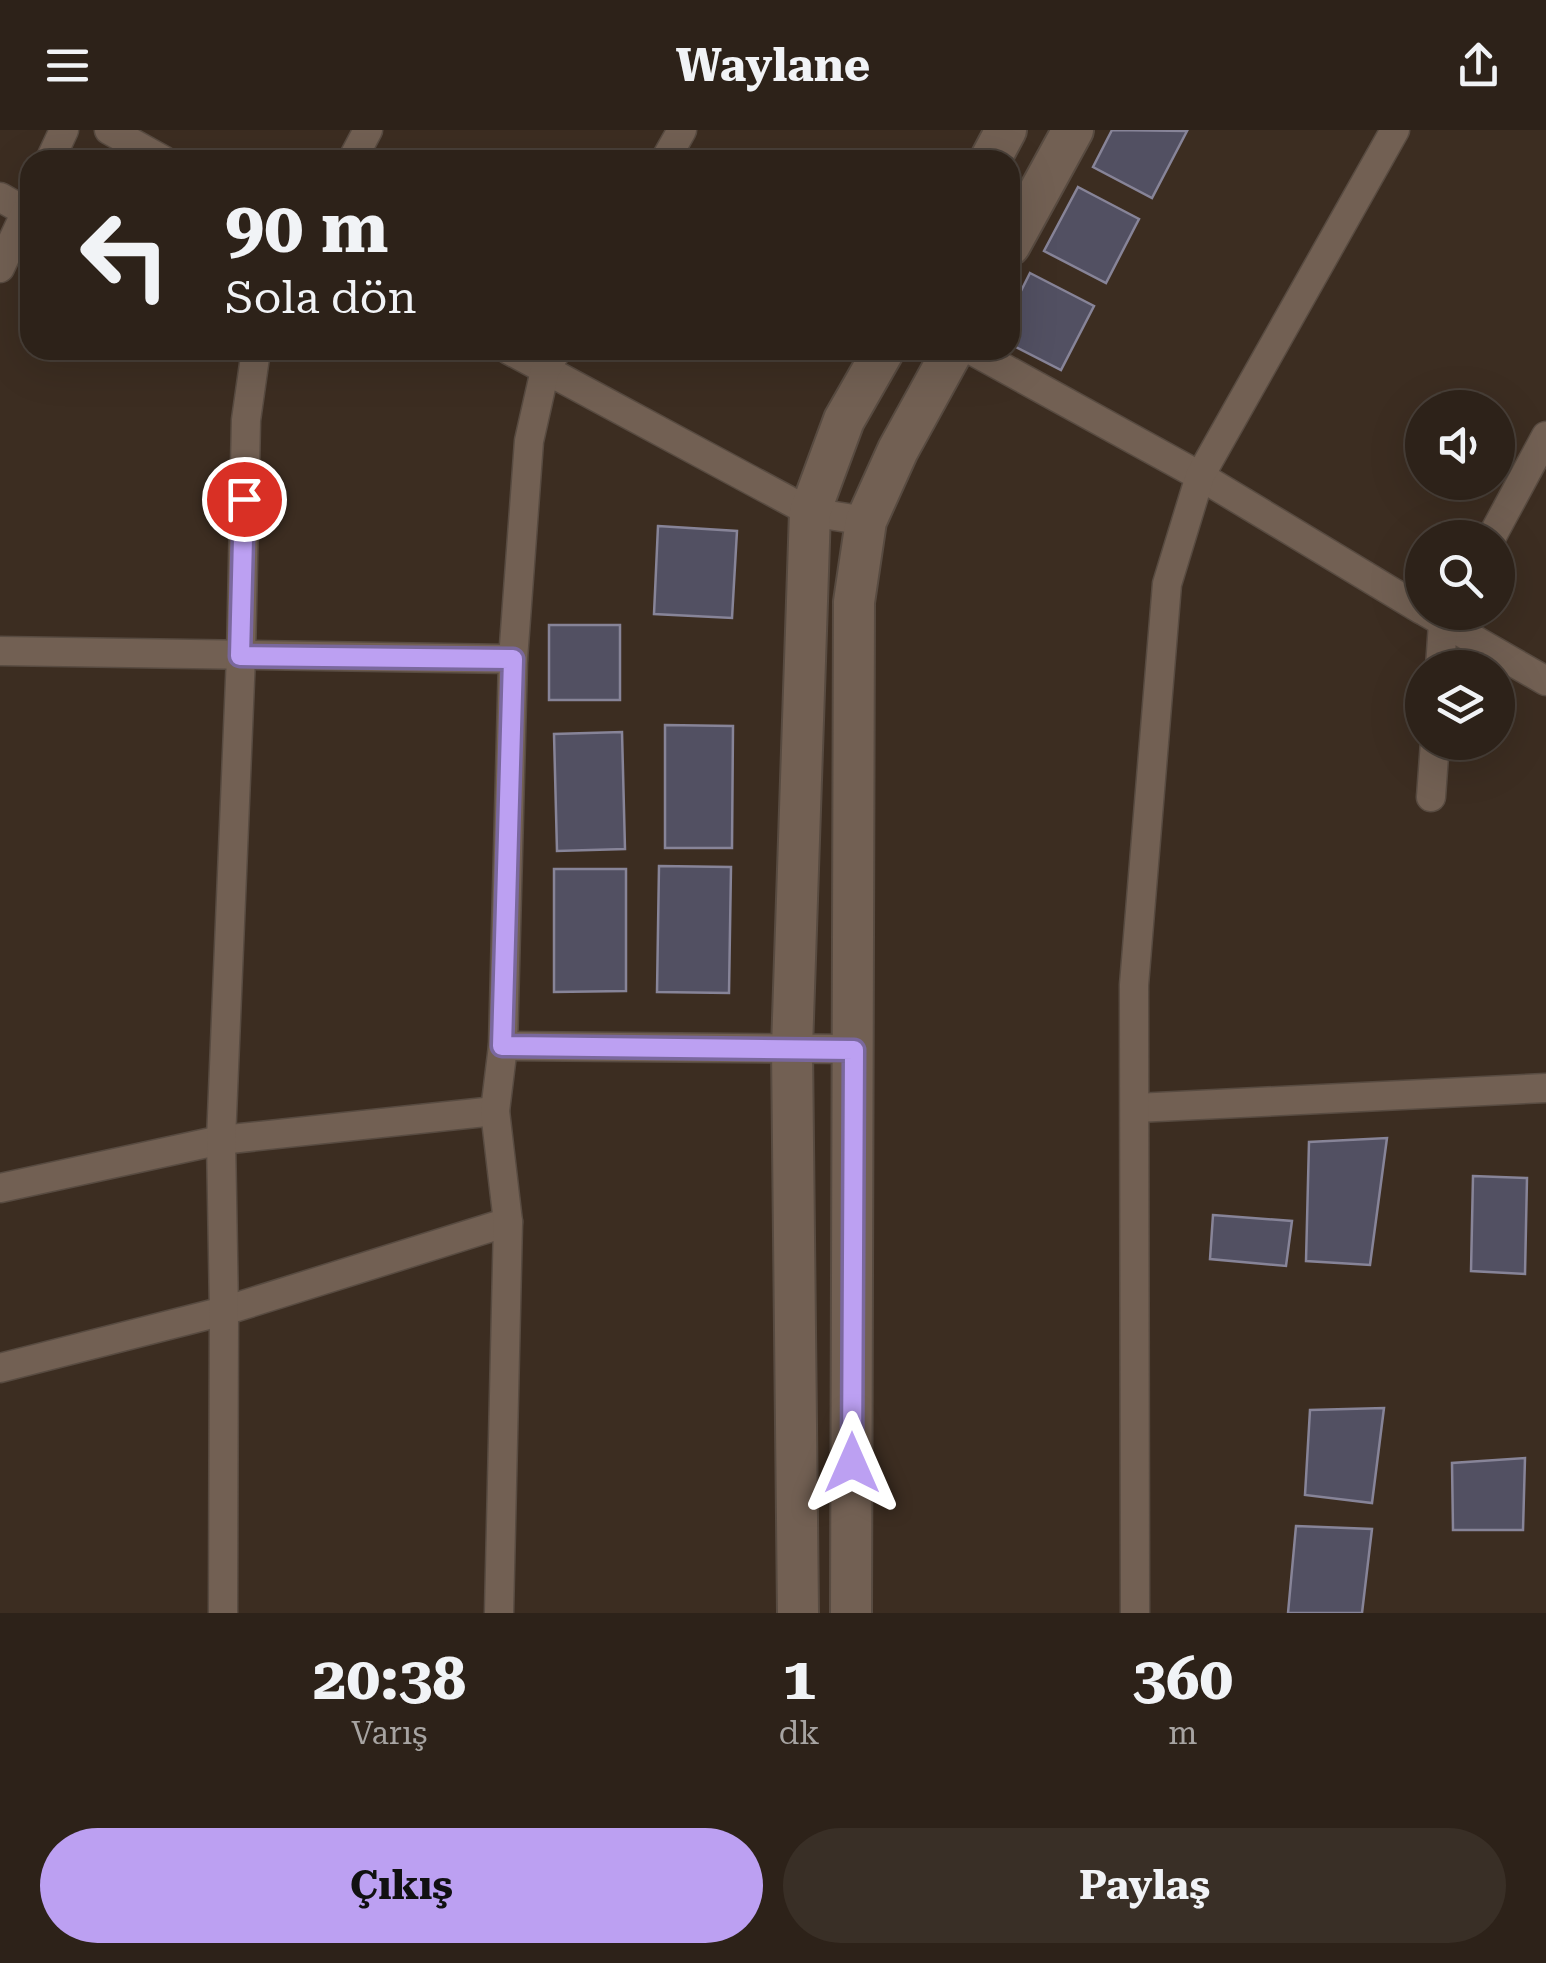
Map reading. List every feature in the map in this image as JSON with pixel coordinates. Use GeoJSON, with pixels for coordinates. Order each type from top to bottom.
{"type":"FeatureCollection","features":[{"type":"Feature","properties":{"kind":"main road"},"geometry":{"type":"LineString","coordinates":[[1020,227],[1073,130]]}},
{"type":"Feature","properties":{"kind":"main road"},"geometry":{"type":"LineString","coordinates":[[798,1613],[792,1048],[810,512],[844,420],[878,360]]}},
{"type":"Feature","properties":{"kind":"main road"},"geometry":{"type":"LineString","coordinates":[[851,1613],[854,602],[866,521],[898,450],[947,360]]}},
{"type":"Feature","properties":{"kind":"street"},"geometry":{"type":"LineString","coordinates":[[109,130],[145,150]]}},
{"type":"Feature","properties":{"kind":"street"},"geometry":{"type":"LineString","coordinates":[[1134,1613],[1134,985],[1167,584],[1200,476],[1395,130]]}},
{"type":"Feature","properties":{"kind":"street"},"geometry":{"type":"LineString","coordinates":[[0,268],[20,224]]}},
{"type":"Feature","properties":{"kind":"street"},"geometry":{"type":"LineString","coordinates":[[224,1613],[221,1140],[246,420],[255,360]]}},
{"type":"Feature","properties":{"kind":"street"},"geometry":{"type":"LineString","coordinates":[[499,1613],[508,1222],[495,1111],[502,1046],[513,659],[529,442],[551,360],[810,512],[866,521]]}},
{"type":"Feature","properties":{"kind":"street"},"geometry":{"type":"LineString","coordinates":[[989,360],[1200,476],[1405,597]]}},
{"type":"Feature","properties":{"kind":"street"},"geometry":{"type":"LineString","coordinates":[[1500,520],[1546,436]]}},
{"type":"Feature","properties":{"kind":"street"},"geometry":{"type":"LineString","coordinates":[[1460,630],[1546,681]]}},
{"type":"Feature","properties":{"kind":"street"},"geometry":{"type":"LineString","coordinates":[[0,650],[513,659]]}},
{"type":"Feature","properties":{"kind":"street"},"geometry":{"type":"LineString","coordinates":[[1432,798],[1434,760]]}},
{"type":"Feature","properties":{"kind":"street"},"geometry":{"type":"LineString","coordinates":[[502,1046],[854,1050]]}},
{"type":"Feature","properties":{"kind":"street"},"geometry":{"type":"LineString","coordinates":[[1136,1108],[1546,1088]]}},
{"type":"Feature","properties":{"kind":"street"},"geometry":{"type":"LineString","coordinates":[[0,1188],[221,1140],[495,1111]]}},
{"type":"Feature","properties":{"kind":"street"},"geometry":{"type":"LineString","coordinates":[[0,1368],[224,1312],[508,1222]]}},
{"type":"Feature","properties":{"kind":"building"},"geometry":{"type":"Polygon","coordinates":[[[1112,130],[1187,131],[1152,198],[1093,167],[1112,130]]]}},
{"type":"Feature","properties":{"kind":"building"},"geometry":{"type":"Polygon","coordinates":[[[1078,187],[1139,219],[1106,283],[1044,251],[1078,187]]]}},
{"type":"Feature","properties":{"kind":"building"},"geometry":{"type":"Polygon","coordinates":[[[1030,273],[1094,306],[1061,370],[1020,349],[1020,293],[1030,273]]]}},
{"type":"Feature","properties":{"kind":"building"},"geometry":{"type":"Polygon","coordinates":[[[658,526],[737,531],[732,618],[654,614],[658,526]]]}},
{"type":"Feature","properties":{"kind":"building"},"geometry":{"type":"Polygon","coordinates":[[[549,625],[620,625],[620,700],[549,700],[549,625]]]}},
{"type":"Feature","properties":{"kind":"building"},"geometry":{"type":"Polygon","coordinates":[[[665,725],[733,726],[732,848],[665,848],[665,725]]]}},
{"type":"Feature","properties":{"kind":"building"},"geometry":{"type":"Polygon","coordinates":[[[622,732],[625,849],[557,851],[554,734],[622,732]]]}},
{"type":"Feature","properties":{"kind":"building"},"geometry":{"type":"Polygon","coordinates":[[[659,866],[731,867],[729,993],[657,992],[659,866]]]}},
{"type":"Feature","properties":{"kind":"building"},"geometry":{"type":"Polygon","coordinates":[[[554,869],[626,869],[626,991],[554,992],[554,869]]]}},
{"type":"Feature","properties":{"kind":"building"},"geometry":{"type":"Polygon","coordinates":[[[1387,1138],[1370,1265],[1306,1261],[1309,1142],[1387,1138]]]}},
{"type":"Feature","properties":{"kind":"building"},"geometry":{"type":"Polygon","coordinates":[[[1473,1176],[1527,1178],[1525,1274],[1471,1271],[1473,1176]]]}},
{"type":"Feature","properties":{"kind":"building"},"geometry":{"type":"Polygon","coordinates":[[[1213,1215],[1292,1221],[1286,1266],[1210,1259],[1213,1215]]]}},
{"type":"Feature","properties":{"kind":"building"},"geometry":{"type":"Polygon","coordinates":[[[1384,1408],[1372,1503],[1305,1495],[1310,1410],[1384,1408]]]}},
{"type":"Feature","properties":{"kind":"building"},"geometry":{"type":"Polygon","coordinates":[[[1525,1458],[1523,1530],[1453,1530],[1452,1463],[1525,1458]]]}},
{"type":"Feature","properties":{"kind":"building"},"geometry":{"type":"Polygon","coordinates":[[[1296,1526],[1372,1529],[1362,1613],[1288,1613],[1296,1526]]]}},
{"type":"Feature","properties":{"kind":"route"},"geometry":{"type":"LineString","coordinates":[[244,499],[240,656],[513,659],[502,1046],[854,1050],[852,1463]]}}]}
